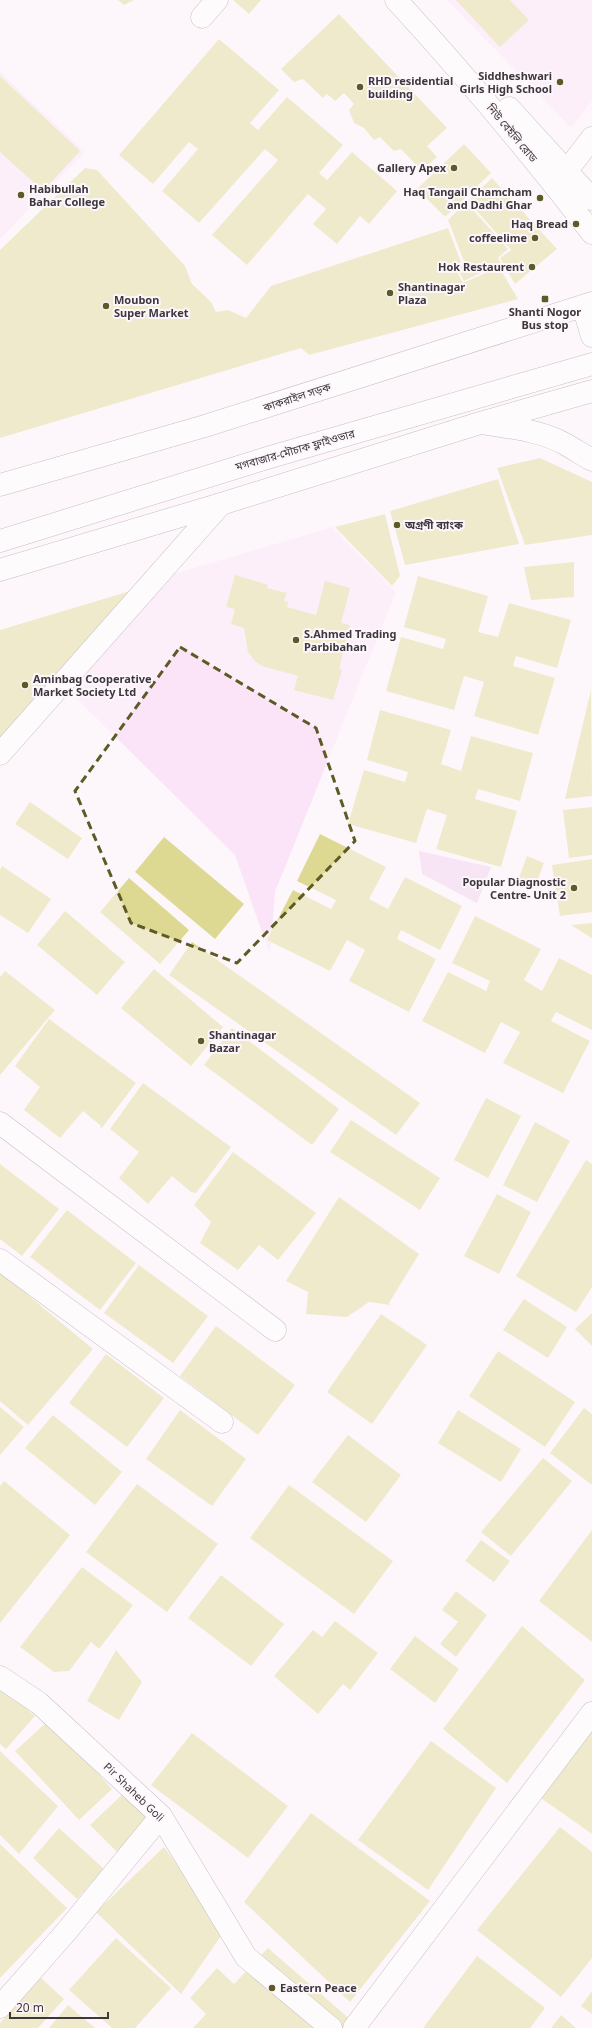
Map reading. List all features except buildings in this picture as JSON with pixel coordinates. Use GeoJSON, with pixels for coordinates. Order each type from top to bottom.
{"type":"FeatureCollection","features":[{"type":"Feature","properties":{"kind":"main road"},"geometry":{"type":"LineString","coordinates":[[202,17],[217,0]]}},
{"type":"Feature","properties":{"kind":"main road"},"geometry":{"type":"LineString","coordinates":[[396,0],[462,74],[487,84],[561,179],[592,233]]}},
{"type":"Feature","properties":{"kind":"main road"},"geometry":{"type":"LineString","coordinates":[[561,179],[592,138]]}},
{"type":"Feature","properties":{"kind":"main road"},"geometry":{"type":"LineString","coordinates":[[561,179],[592,199]]}},
{"type":"Feature","properties":{"kind":"main road"},"geometry":{"type":"LineString","coordinates":[[588,305],[592,336]]}},
{"type":"Feature","properties":{"kind":"main road","name":"কাকরাইল সড়ক"},"geometry":{"type":"LineString","coordinates":[[0,485],[205,426],[588,305]]}},
{"type":"Feature","properties":{"kind":"main road","name":"মগবাজার-মৌচাক ফ্লাইওভার"},"geometry":{"type":"LineString","coordinates":[[0,540],[267,458],[592,364]]}},
{"type":"Feature","properties":{"kind":"main road"},"geometry":{"type":"LineString","coordinates":[[0,570],[221,504],[480,423],[592,391]]}},
{"type":"Feature","properties":{"kind":"main road"},"geometry":{"type":"LineString","coordinates":[[480,423],[518,429],[544,436],[564,443],[592,460]]}},
{"type":"Feature","properties":{"kind":"main road"},"geometry":{"type":"LineString","coordinates":[[0,754],[221,504]]}},
{"type":"Feature","properties":{"kind":"main road"},"geometry":{"type":"LineString","coordinates":[[0,1123],[275,1330]]}},
{"type":"Feature","properties":{"kind":"main road"},"geometry":{"type":"LineString","coordinates":[[0,1260],[222,1422]]}},
{"type":"Feature","properties":{"kind":"main road","name":"Pir Shaheb Goli"},"geometry":{"type":"LineString","coordinates":[[0,1677],[39,1703],[161,1816],[246,1957],[331,2028]]}},
{"type":"Feature","properties":{"kind":"main road"},"geometry":{"type":"LineString","coordinates":[[354,2028],[592,1713]]}},
{"type":"Feature","properties":{"kind":"main road"},"geometry":{"type":"LineString","coordinates":[[0,2007],[66,1932],[161,1816]]}},
{"type":"Feature","properties":{"kind":"highlighted area"},"geometry":{"type":"Polygon","coordinates":[[[180,647],[316,728],[355,841],[237,963],[131,923],[75,791],[180,647]]]}},
{"type":"Feature","properties":{"kind":"shaded area","name":"Siddheshwari Girls High School"},"geometry":{"type":"Polygon","coordinates":[[[447,0],[592,0],[592,101],[571,128],[447,0]]]}},
{"type":"Feature","properties":{"kind":"shaded area","name":"Habibullah Bahar College"},"geometry":{"type":"Polygon","coordinates":[[[0,72],[85,152],[0,239],[0,72]]]}},
{"type":"Feature","properties":{"kind":"shaded area"},"geometry":{"type":"Polygon","coordinates":[[[332,527],[396,592],[275,892],[270,955],[235,855],[67,689],[174,574],[332,527]]]}},
{"type":"Feature","properties":{"kind":"shaded area"},"geometry":{"type":"Polygon","coordinates":[[[419,851],[491,867],[477,903],[422,874],[419,851]]]}},
{"type":"Feature","properties":{"kind":"place","name":"Siddheshwari Girls High School"},"geometry":{"type":"Point","coordinates":[560,82]}},
{"type":"Feature","properties":{"kind":"place","name":"RHD residential building"},"geometry":{"type":"Point","coordinates":[360,87]}},
{"type":"Feature","properties":{"kind":"place","name":"Gallery Apex"},"geometry":{"type":"Point","coordinates":[454,168]}},
{"type":"Feature","properties":{"kind":"place","name":"Habibullah Bahar College"},"geometry":{"type":"Point","coordinates":[21,195]}},
{"type":"Feature","properties":{"kind":"place","name":"Haq Tangail Chamcham and Dadhi Ghar"},"geometry":{"type":"Point","coordinates":[540,198]}},
{"type":"Feature","properties":{"kind":"place","name":"Haq Bread"},"geometry":{"type":"Point","coordinates":[576,224]}},
{"type":"Feature","properties":{"kind":"place","name":"coffeelime"},"geometry":{"type":"Point","coordinates":[535,238]}},
{"type":"Feature","properties":{"kind":"place","name":"Hok Restaurent"},"geometry":{"type":"Point","coordinates":[532,267]}},
{"type":"Feature","properties":{"kind":"place","name":"Shantinagar Plaza"},"geometry":{"type":"Point","coordinates":[390,293]}},
{"type":"Feature","properties":{"kind":"place","name":"Shanti Nogor Bus stop"},"geometry":{"type":"Point","coordinates":[545,299]}},
{"type":"Feature","properties":{"kind":"place","name":"Moubon Super Market"},"geometry":{"type":"Point","coordinates":[106,306]}},
{"type":"Feature","properties":{"kind":"place","name":"অগ্রণী ব্যাংক"},"geometry":{"type":"Point","coordinates":[397,525]}},
{"type":"Feature","properties":{"kind":"place","name":"S.Ahmed Trading Parbibahan"},"geometry":{"type":"Point","coordinates":[296,640]}},
{"type":"Feature","properties":{"kind":"place","name":"Aminbag Cooperative Market Society Ltd"},"geometry":{"type":"Point","coordinates":[25,685]}},
{"type":"Feature","properties":{"kind":"place","name":"Popular Diagnostic Centre- Unit 2"},"geometry":{"type":"Point","coordinates":[574,888]}},
{"type":"Feature","properties":{"kind":"place","name":"Shantinagar Bazar"},"geometry":{"type":"Point","coordinates":[201,1041]}},
{"type":"Feature","properties":{"kind":"place","name":"Eastern Peace"},"geometry":{"type":"Point","coordinates":[272,1988]}}]}
